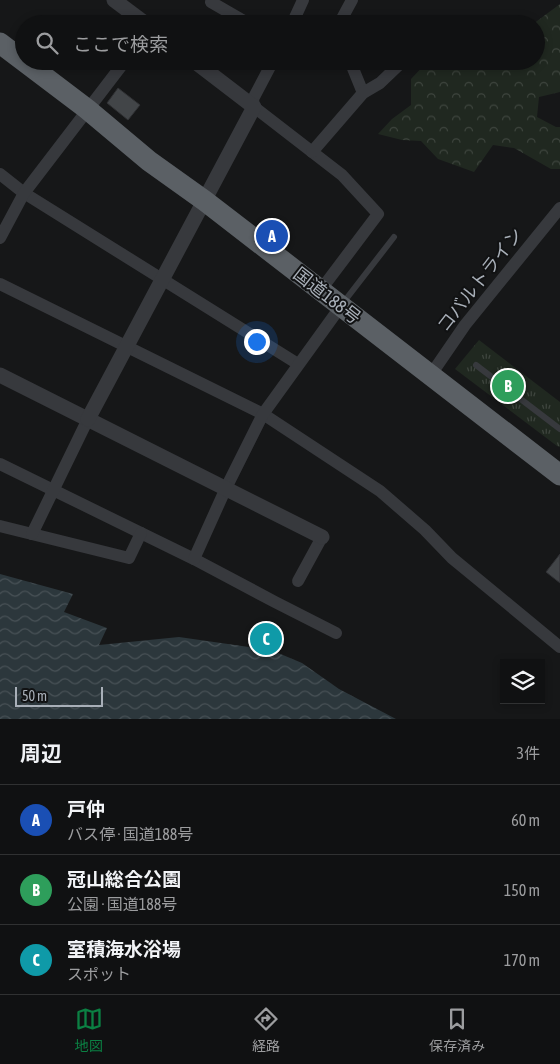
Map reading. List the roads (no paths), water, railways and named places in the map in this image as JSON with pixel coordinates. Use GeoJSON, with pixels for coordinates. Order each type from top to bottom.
{"type":"FeatureCollection","features":[{"type":"Feature","properties":{"kind":"highway","name":"国道188号"},"geometry":{"type":"LineString","coordinates":[[0,44],[15,55]]}},
{"type":"Feature","properties":{"kind":"highway","name":"国道188号"},"geometry":{"type":"LineString","coordinates":[[35,70],[88,109],[150,161],[205,200],[320,291],[560,475]]}},
{"type":"Feature","properties":{"kind":"street"},"geometry":{"type":"LineString","coordinates":[[114,0],[134,15]]}},
{"type":"Feature","properties":{"kind":"street"},"geometry":{"type":"LineString","coordinates":[[296,15],[303,0]]}},
{"type":"Feature","properties":{"kind":"street"},"geometry":{"type":"LineString","coordinates":[[344,15],[352,0]]}},
{"type":"Feature","properties":{"kind":"street"},"geometry":{"type":"LineString","coordinates":[[211,2],[233,15]]}},
{"type":"Feature","properties":{"kind":"street"},"geometry":{"type":"LineString","coordinates":[[0,238],[24,193],[118,70]]}},
{"type":"Feature","properties":{"kind":"street"},"geometry":{"type":"LineString","coordinates":[[206,70],[342,175],[378,214],[320,291]]}},
{"type":"Feature","properties":{"kind":"street"},"geometry":{"type":"LineString","coordinates":[[32,534],[88,419],[254,107],[253,99],[268,70]]}},
{"type":"Feature","properties":{"kind":"street"},"geometry":{"type":"LineString","coordinates":[[354,70],[363,93]]}},
{"type":"Feature","properties":{"kind":"street"},"geometry":{"type":"LineString","coordinates":[[312,152],[363,93],[380,83],[394,70]]}},
{"type":"Feature","properties":{"kind":"street"},"geometry":{"type":"LineString","coordinates":[[0,174],[24,193],[162,281],[298,364]]}},
{"type":"Feature","properties":{"kind":"street","name":"コバルトライン"},"geometry":{"type":"LineString","coordinates":[[430,376],[465,325],[560,208]]}},
{"type":"Feature","properties":{"kind":"street"},"geometry":{"type":"LineString","coordinates":[[0,284],[263,414],[380,491],[425,530],[452,558],[560,647]]}},
{"type":"Feature","properties":{"kind":"street"},"geometry":{"type":"LineString","coordinates":[[194,559],[226,488],[263,414],[341,306]]}},
{"type":"Feature","properties":{"kind":"street"},"geometry":{"type":"LineString","coordinates":[[0,375],[322,537],[298,581]]}},
{"type":"Feature","properties":{"kind":"street"},"geometry":{"type":"LineString","coordinates":[[0,464],[194,559],[336,633]]}},
{"type":"Feature","properties":{"kind":"street"},"geometry":{"type":"LineString","coordinates":[[0,526],[129,558],[141,533]]}},
{"type":"Feature","properties":{"kind":"lane"},"geometry":{"type":"LineString","coordinates":[[341,306],[394,237]]}},
{"type":"Feature","properties":{"kind":"lane"},"geometry":{"type":"LineString","coordinates":[[476,365],[560,429]]}},
{"type":"Feature","properties":{"kind":"water"},"geometry":{"type":"Polygon","coordinates":[[[0,574],[73,594],[64,612],[107,628],[99,645],[179,637],[271,650],[302,663],[339,689],[396,719],[0,719],[0,574]]]}},
{"type":"Feature","properties":{"kind":"place","name":"戸仲"},"geometry":{"type":"Point","coordinates":[272,236]}},
{"type":"Feature","properties":{"kind":"place","name":"冠山総合公園"},"geometry":{"type":"Point","coordinates":[508,386]}},
{"type":"Feature","properties":{"kind":"place","name":"室積海水浴場"},"geometry":{"type":"Point","coordinates":[266,639]}}]}
